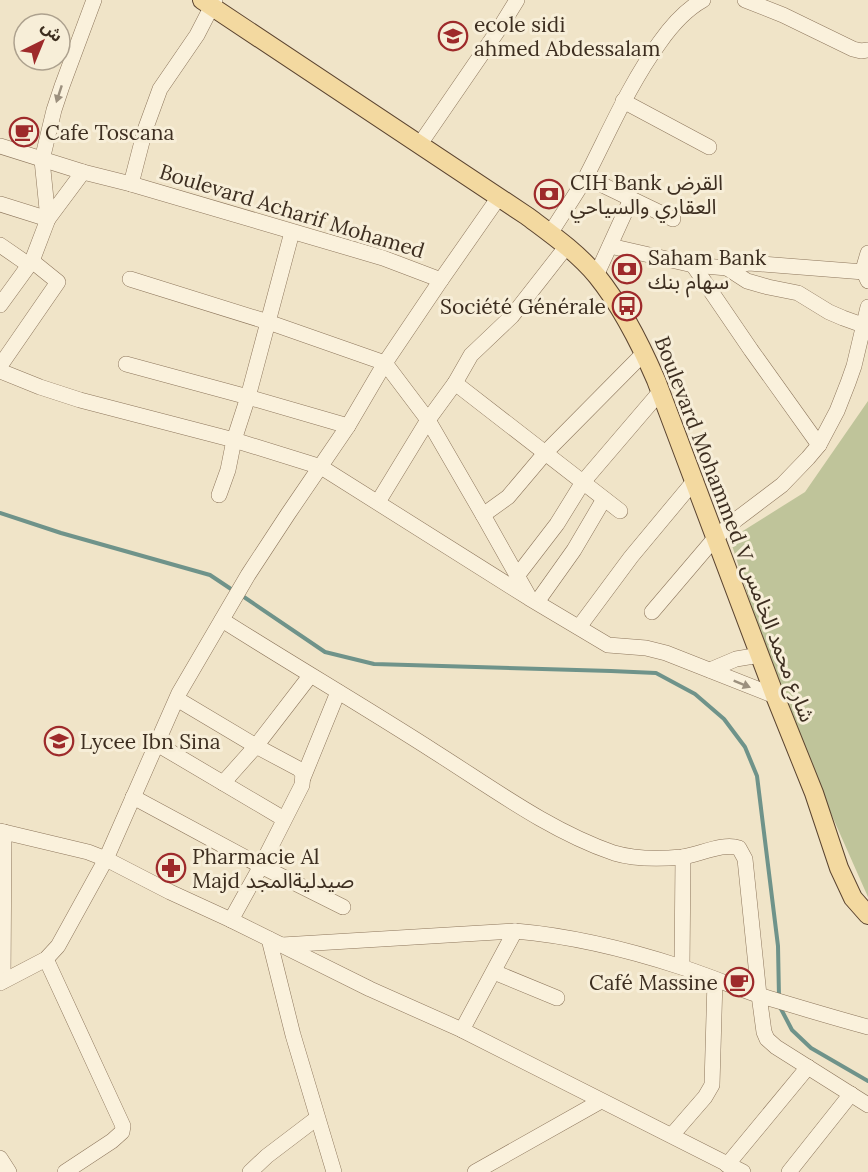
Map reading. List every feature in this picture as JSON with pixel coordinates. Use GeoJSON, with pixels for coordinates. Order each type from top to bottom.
{"type":"FeatureCollection","features":[{"type":"Feature","properties":{"kind":"main road","name":"Boulevard Mohammed V شارع محمد الخامس"},"geometry":{"type":"LineString","coordinates":[[210,2],[500,197],[566,247],[596,276],[629,323],[644,353],[814,793],[839,868],[853,898],[868,915]]}},
{"type":"Feature","properties":{"kind":"street"},"geometry":{"type":"LineString","coordinates":[[48,219],[42,159],[54,110],[94,0]]}},
{"type":"Feature","properties":{"kind":"street"},"geometry":{"type":"LineString","coordinates":[[420,144],[501,27],[517,0]]}},
{"type":"Feature","properties":{"kind":"street"},"geometry":{"type":"LineString","coordinates":[[550,234],[586,177],[623,101],[647,60],[685,12],[703,0]]}},
{"type":"Feature","properties":{"kind":"street"},"geometry":{"type":"LineString","coordinates":[[745,0],[783,15],[854,49],[868,50]]}},
{"type":"Feature","properties":{"kind":"street"},"geometry":{"type":"LineString","coordinates":[[131,183],[145,130],[160,89],[197,35],[210,2]]}},
{"type":"Feature","properties":{"kind":"street"},"geometry":{"type":"LineString","coordinates":[[623,101],[709,147]]}},
{"type":"Feature","properties":{"kind":"street","name":"Boulevard Acharif Mohamed"},"geometry":{"type":"LineString","coordinates":[[0,146],[383,258],[441,279]]}},
{"type":"Feature","properties":{"kind":"street"},"geometry":{"type":"LineString","coordinates":[[0,305],[31,263],[48,219],[83,172]]}},
{"type":"Feature","properties":{"kind":"street"},"geometry":{"type":"LineString","coordinates":[[586,177],[674,219]]}},
{"type":"Feature","properties":{"kind":"street"},"geometry":{"type":"LineString","coordinates":[[500,197],[441,279],[385,363],[348,426],[288,514],[222,620],[177,699],[106,859],[58,946],[46,959],[1,982],[2,832],[79,850],[106,859],[370,989],[462,1030],[743,1172]]}},
{"type":"Feature","properties":{"kind":"street"},"geometry":{"type":"LineString","coordinates":[[596,276],[631,199]]}},
{"type":"Feature","properties":{"kind":"street"},"geometry":{"type":"LineString","coordinates":[[0,204],[48,219]]}},
{"type":"Feature","properties":{"kind":"street"},"geometry":{"type":"LineString","coordinates":[[219,495],[228,470],[234,440],[248,397],[292,232]]}},
{"type":"Feature","properties":{"kind":"street"},"geometry":{"type":"LineString","coordinates":[[0,245],[58,282],[0,366]]}},
{"type":"Feature","properties":{"kind":"street"},"geometry":{"type":"LineString","coordinates":[[610,246],[693,265],[727,268],[749,264],[866,276],[864,265],[868,253]]}},
{"type":"Feature","properties":{"kind":"street"},"geometry":{"type":"LineString","coordinates":[[378,502],[471,355],[512,316],[566,247]]}},
{"type":"Feature","properties":{"kind":"street"},"geometry":{"type":"LineString","coordinates":[[693,265],[819,445]]}},
{"type":"Feature","properties":{"kind":"street"},"geometry":{"type":"LineString","coordinates":[[727,268],[747,280],[768,288],[798,293],[836,315],[865,326]]}},
{"type":"Feature","properties":{"kind":"street"},"geometry":{"type":"LineString","coordinates":[[130,279],[268,322],[385,363],[428,420],[533,600]]}},
{"type":"Feature","properties":{"kind":"street"},"geometry":{"type":"LineString","coordinates":[[652,612],[715,538],[782,485],[819,445],[837,411],[848,383],[865,326],[868,307]]}},
{"type":"Feature","properties":{"kind":"street"},"geometry":{"type":"LineString","coordinates":[[483,515],[508,497],[546,452],[644,353]]}},
{"type":"Feature","properties":{"kind":"street"},"geometry":{"type":"LineString","coordinates":[[126,364],[348,426]]}},
{"type":"Feature","properties":{"kind":"street"},"geometry":{"type":"LineString","coordinates":[[0,371],[80,400],[234,440],[321,467],[608,645],[638,647],[676,656],[775,696]]}},
{"type":"Feature","properties":{"kind":"street"},"geometry":{"type":"LineString","coordinates":[[455,383],[620,511]]}},
{"type":"Feature","properties":{"kind":"street"},"geometry":{"type":"LineString","coordinates":[[517,576],[557,524],[583,482],[660,392]]}},
{"type":"Feature","properties":{"kind":"street"},"geometry":{"type":"LineString","coordinates":[[579,627],[631,557],[694,480]]}},
{"type":"Feature","properties":{"kind":"street"},"geometry":{"type":"LineString","coordinates":[[533,600],[574,550],[604,499]]}},
{"type":"Feature","properties":{"kind":"street"},"geometry":{"type":"LineString","coordinates":[[222,620],[528,811],[602,848],[628,856],[682,857],[731,846],[741,850],[745,859],[764,1032],[767,1039],[868,1105]]}},
{"type":"Feature","properties":{"kind":"street"},"geometry":{"type":"LineString","coordinates":[[710,670],[736,659],[759,655]]}},
{"type":"Feature","properties":{"kind":"street"},"geometry":{"type":"LineString","coordinates":[[223,783],[256,746],[310,676]]}},
{"type":"Feature","properties":{"kind":"street"},"geometry":{"type":"LineString","coordinates":[[231,920],[302,785],[338,692]]}},
{"type":"Feature","properties":{"kind":"street"},"geometry":{"type":"LineString","coordinates":[[177,699],[300,769],[303,778]]}},
{"type":"Feature","properties":{"kind":"street"},"geometry":{"type":"LineString","coordinates":[[157,744],[284,819]]}},
{"type":"Feature","properties":{"kind":"street"},"geometry":{"type":"LineString","coordinates":[[133,797],[343,907]]}},
{"type":"Feature","properties":{"kind":"street"},"geometry":{"type":"LineString","coordinates":[[682,857],[682,967]]}},
{"type":"Feature","properties":{"kind":"street"},"geometry":{"type":"LineString","coordinates":[[462,1030],[515,931]]}},
{"type":"Feature","properties":{"kind":"street"},"geometry":{"type":"LineString","coordinates":[[275,942],[515,931],[582,939],[682,967],[761,995],[865,1026]]}},
{"type":"Feature","properties":{"kind":"street"},"geometry":{"type":"LineString","coordinates":[[275,942],[293,1035],[334,1172]]}},
{"type":"Feature","properties":{"kind":"street"},"geometry":{"type":"LineString","coordinates":[[46,959],[123,1126],[122,1132],[112,1141],[65,1172]]}},
{"type":"Feature","properties":{"kind":"street"},"geometry":{"type":"LineString","coordinates":[[494,972],[557,998]]}},
{"type":"Feature","properties":{"kind":"street"},"geometry":{"type":"LineString","coordinates":[[672,1135],[705,1097],[712,1085],[715,980]]}},
{"type":"Feature","properties":{"kind":"street"},"geometry":{"type":"LineString","coordinates":[[727,1165],[808,1067]]}},
{"type":"Feature","properties":{"kind":"street"},"geometry":{"type":"LineString","coordinates":[[789,1172],[852,1094]]}},
{"type":"Feature","properties":{"kind":"street"},"geometry":{"type":"LineString","coordinates":[[475,1172],[601,1101]]}},
{"type":"Feature","properties":{"kind":"street"},"geometry":{"type":"LineString","coordinates":[[250,1172],[267,1156],[318,1118]]}},
{"type":"Feature","properties":{"kind":"street"},"geometry":{"type":"LineString","coordinates":[[0,1158],[9,1172]]}},
{"type":"Feature","properties":{"kind":"green space"},"geometry":{"type":"Polygon","coordinates":[[[868,401],[868,897],[794,730],[730,539],[805,492],[868,401]]]}},
{"type":"Feature","properties":{"kind":"waterway"},"geometry":{"type":"LineString","coordinates":[[0,513],[61,533],[210,575],[234,591]]}},
{"type":"Feature","properties":{"kind":"waterway"},"geometry":{"type":"LineString","coordinates":[[241,595],[325,652],[374,664],[656,673],[695,694],[724,719],[745,747],[757,776],[778,946],[779,997]]}},
{"type":"Feature","properties":{"kind":"waterway"},"geometry":{"type":"LineString","coordinates":[[780,1007],[792,1030],[811,1048],[868,1081]]}},
{"type":"Feature","properties":{"kind":"place","name":"ecole sidi ahmed Abdessalam"},"geometry":{"type":"Point","coordinates":[453,36]}},
{"type":"Feature","properties":{"kind":"place","name":"Cafe Toscana"},"geometry":{"type":"Point","coordinates":[24,132]}},
{"type":"Feature","properties":{"kind":"place","name":"CIH Bank القرض العقاري والسياحي"},"geometry":{"type":"Point","coordinates":[549,194]}},
{"type":"Feature","properties":{"kind":"place","name":"Saham Bank سهام بنك"},"geometry":{"type":"Point","coordinates":[627,269]}},
{"type":"Feature","properties":{"kind":"place","name":"Société Générale"},"geometry":{"type":"Point","coordinates":[627,306]}},
{"type":"Feature","properties":{"kind":"place","name":"Lycee Ibn Sina"},"geometry":{"type":"Point","coordinates":[59,741]}},
{"type":"Feature","properties":{"kind":"place","name":"Pharmacie Al Majd صيدليةالمجد"},"geometry":{"type":"Point","coordinates":[171,868]}},
{"type":"Feature","properties":{"kind":"place","name":"Café Massine"},"geometry":{"type":"Point","coordinates":[739,982]}}]}
